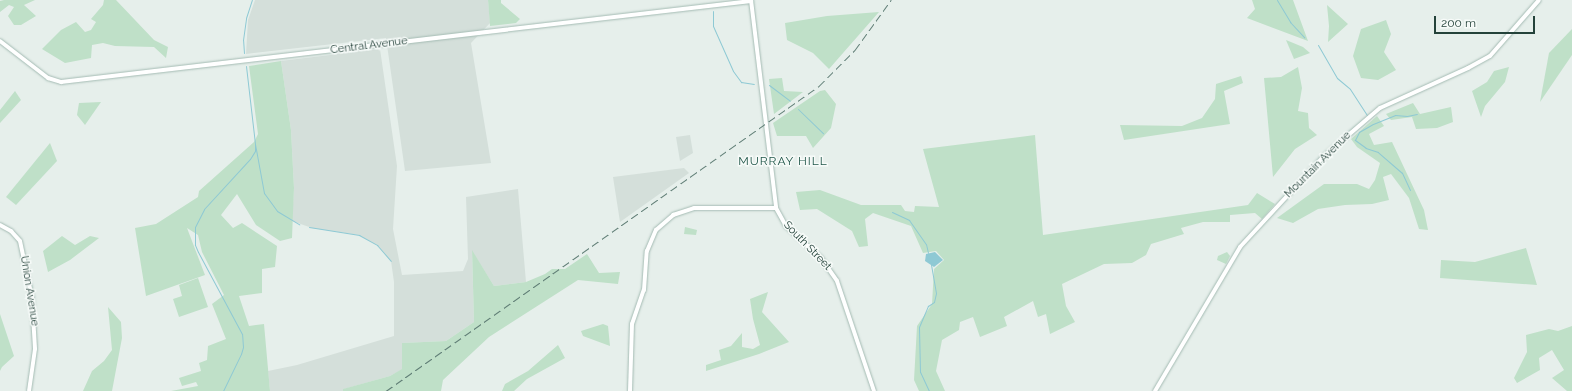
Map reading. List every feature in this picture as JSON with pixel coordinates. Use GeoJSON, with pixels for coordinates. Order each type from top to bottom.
{"type":"FeatureCollection","features":[{"type":"Feature","properties":{"kind":"street","name":"Central Avenue"},"geometry":{"type":"LineString","coordinates":[[0,41],[48,78],[62,82],[751,0]]}},
{"type":"Feature","properties":{"kind":"street","name":"South Street"},"geometry":{"type":"LineString","coordinates":[[751,0],[776,208],[786,226],[821,258],[838,281],[874,391]]}},
{"type":"Feature","properties":{"kind":"street","name":"Mountain Avenue"},"geometry":{"type":"LineString","coordinates":[[1155,391],[1240,247],[1332,147],[1380,108],[1468,68],[1490,56],[1539,0]]}},
{"type":"Feature","properties":{"kind":"street"},"geometry":{"type":"LineString","coordinates":[[630,391],[632,324],[644,290],[646,251],[656,230],[674,215],[694,208],[776,208]]}},
{"type":"Feature","properties":{"kind":"street","name":"Union Avenue"},"geometry":{"type":"LineString","coordinates":[[0,225],[11,231],[20,241],[32,298],[35,349],[29,391]]}},
{"type":"Feature","properties":{"kind":"shaded area"},"geometry":{"type":"Polygon","coordinates":[[[255,0],[488,0],[490,23],[471,43],[491,163],[405,171],[386,38],[246,54],[248,20],[255,0]]]}},
{"type":"Feature","properties":{"kind":"shaded area"},"geometry":{"type":"Polygon","coordinates":[[[380,49],[397,166],[393,229],[402,275],[463,271],[468,259],[466,197],[518,189],[526,282],[494,286],[472,251],[474,322],[446,341],[402,343],[403,369],[390,376],[344,389],[343,391],[270,391],[268,371],[297,365],[394,336],[394,282],[391,261],[377,245],[359,235],[312,228],[292,221],[294,188],[291,130],[281,61],[380,49]]]}},
{"type":"Feature","properties":{"kind":"shaded area"},"geometry":{"type":"Polygon","coordinates":[[[690,135],[693,153],[680,161],[676,137],[690,135]]]}},
{"type":"Feature","properties":{"kind":"shaded area"},"geometry":{"type":"Polygon","coordinates":[[[684,168],[689,173],[620,222],[613,177],[684,168]]]}},
{"type":"Feature","properties":{"kind":"green space"},"geometry":{"type":"Polygon","coordinates":[[[35,0],[24,5],[36,16],[21,25],[14,25],[8,16],[14,7],[9,5],[0,12],[0,1],[35,0]]]}},
{"type":"Feature","properties":{"kind":"green space"},"geometry":{"type":"Polygon","coordinates":[[[104,0],[116,0],[154,40],[168,47],[166,58],[154,47],[115,46],[103,43],[92,45],[91,58],[65,63],[42,49],[61,30],[76,22],[85,32],[91,30],[96,22],[91,19],[103,5],[104,0]]]}},
{"type":"Feature","properties":{"kind":"green space"},"geometry":{"type":"Polygon","coordinates":[[[488,0],[501,0],[501,3],[520,19],[516,23],[490,26],[488,0]]]}},
{"type":"Feature","properties":{"kind":"green space"},"geometry":{"type":"Polygon","coordinates":[[[1252,0],[1293,0],[1308,41],[1247,18],[1255,9],[1252,0]]]}},
{"type":"Feature","properties":{"kind":"green space"},"geometry":{"type":"Polygon","coordinates":[[[1327,5],[1348,24],[1328,42],[1329,26],[1327,5]]]}},
{"type":"Feature","properties":{"kind":"green space"},"geometry":{"type":"Polygon","coordinates":[[[879,12],[829,69],[813,53],[787,40],[785,23],[827,16],[879,12]]]}},
{"type":"Feature","properties":{"kind":"green space"},"geometry":{"type":"Polygon","coordinates":[[[1386,20],[1391,34],[1384,52],[1396,70],[1378,80],[1361,78],[1353,56],[1361,29],[1386,20]]]}},
{"type":"Feature","properties":{"kind":"green space"},"geometry":{"type":"Polygon","coordinates":[[[1572,29],[1572,55],[1540,102],[1549,53],[1572,29]]]}},
{"type":"Feature","properties":{"kind":"green space"},"geometry":{"type":"Polygon","coordinates":[[[1286,40],[1303,47],[1310,53],[1294,59],[1286,40]]]}},
{"type":"Feature","properties":{"kind":"green space"},"geometry":{"type":"Polygon","coordinates":[[[281,61],[291,130],[294,188],[292,238],[280,241],[256,225],[237,194],[221,215],[233,228],[242,223],[277,246],[275,267],[262,269],[262,293],[239,296],[249,326],[264,324],[270,391],[171,391],[198,386],[196,382],[182,386],[179,378],[201,371],[199,363],[207,360],[208,346],[226,339],[212,304],[224,295],[202,252],[198,235],[187,228],[205,275],[146,296],[135,228],[156,224],[198,197],[199,191],[254,142],[258,134],[249,66],[281,61]]]}},
{"type":"Feature","properties":{"kind":"green space"},"geometry":{"type":"Polygon","coordinates":[[[1298,67],[1302,88],[1298,111],[1308,113],[1309,128],[1317,135],[1295,149],[1273,177],[1264,78],[1281,77],[1298,67]]]}},
{"type":"Feature","properties":{"kind":"green space"},"geometry":{"type":"Polygon","coordinates":[[[1509,67],[1505,82],[1485,106],[1481,117],[1472,91],[1487,82],[1494,71],[1509,67]]]}},
{"type":"Feature","properties":{"kind":"green space"},"geometry":{"type":"Polygon","coordinates":[[[1241,76],[1243,83],[1224,91],[1230,124],[1124,140],[1120,125],[1182,126],[1202,118],[1215,99],[1216,84],[1241,76]]]}},
{"type":"Feature","properties":{"kind":"green space"},"geometry":{"type":"Polygon","coordinates":[[[782,78],[784,91],[803,92],[774,114],[769,79],[782,78]]]}},
{"type":"Feature","properties":{"kind":"green space"},"geometry":{"type":"Polygon","coordinates":[[[825,90],[836,104],[831,128],[813,148],[806,136],[777,136],[773,123],[820,91],[825,90]]]}},
{"type":"Feature","properties":{"kind":"green space"},"geometry":{"type":"Polygon","coordinates":[[[15,91],[21,100],[0,123],[0,110],[15,91]]]}},
{"type":"Feature","properties":{"kind":"green space"},"geometry":{"type":"Polygon","coordinates":[[[101,102],[85,125],[77,115],[79,103],[101,102]]]}},
{"type":"Feature","properties":{"kind":"green space"},"geometry":{"type":"Polygon","coordinates":[[[1413,103],[1420,114],[1451,107],[1453,122],[1437,128],[1416,129],[1412,117],[1391,120],[1386,114],[1413,103]]]}},
{"type":"Feature","properties":{"kind":"green space"},"geometry":{"type":"Polygon","coordinates":[[[1377,116],[1384,126],[1369,134],[1374,145],[1392,142],[1424,210],[1428,230],[1419,229],[1409,198],[1391,174],[1383,177],[1389,200],[1372,204],[1345,205],[1318,209],[1293,223],[1277,218],[1324,184],[1357,184],[1369,189],[1375,180],[1380,163],[1357,147],[1351,139],[1377,116]]]}},
{"type":"Feature","properties":{"kind":"green space"},"geometry":{"type":"Polygon","coordinates":[[[1035,135],[1043,235],[1248,205],[1257,193],[1275,204],[1262,219],[1255,213],[1230,215],[1230,222],[1203,222],[1181,228],[1184,234],[1151,244],[1146,255],[1132,263],[1104,264],[1062,284],[1066,306],[1075,322],[1050,334],[1046,314],[1038,317],[1033,301],[1004,317],[1007,326],[980,337],[973,317],[960,322],[959,330],[942,340],[936,371],[945,391],[919,391],[914,380],[917,326],[932,304],[934,269],[944,260],[936,251],[923,253],[911,226],[873,213],[865,219],[868,246],[859,247],[852,231],[817,209],[800,210],[796,192],[820,190],[861,205],[901,205],[905,211],[914,212],[915,206],[939,207],[923,149],[1035,135]]]}},
{"type":"Feature","properties":{"kind":"green space"},"geometry":{"type":"Polygon","coordinates":[[[50,143],[57,161],[16,205],[6,197],[50,143]]]}},
{"type":"Feature","properties":{"kind":"green space"},"geometry":{"type":"Polygon","coordinates":[[[685,227],[697,230],[696,235],[684,234],[685,227]]]}},
{"type":"Feature","properties":{"kind":"green space"},"geometry":{"type":"Polygon","coordinates":[[[62,236],[75,245],[90,236],[99,238],[70,260],[48,272],[43,251],[62,236]]]}},
{"type":"Feature","properties":{"kind":"green space"},"geometry":{"type":"Polygon","coordinates":[[[1526,248],[1537,285],[1440,278],[1441,260],[1475,262],[1526,248]]]}},
{"type":"Feature","properties":{"kind":"green space"},"geometry":{"type":"Polygon","coordinates":[[[472,250],[494,286],[526,282],[545,274],[552,269],[565,269],[587,254],[599,273],[620,272],[618,284],[578,280],[489,337],[443,380],[441,391],[343,391],[343,389],[390,376],[402,369],[402,343],[446,341],[474,322],[472,250]]]}},
{"type":"Feature","properties":{"kind":"green space"},"geometry":{"type":"Polygon","coordinates":[[[1227,252],[1230,256],[1226,264],[1217,260],[1218,256],[1227,252]]]}},
{"type":"Feature","properties":{"kind":"green space"},"geometry":{"type":"Polygon","coordinates":[[[198,278],[208,307],[179,317],[173,299],[182,296],[179,285],[198,278]]]}},
{"type":"Feature","properties":{"kind":"green space"},"geometry":{"type":"Polygon","coordinates":[[[768,292],[762,312],[789,342],[759,354],[706,371],[706,365],[721,360],[719,350],[731,346],[742,333],[742,347],[753,349],[760,345],[753,319],[750,299],[768,292]]]}},
{"type":"Feature","properties":{"kind":"green space"},"geometry":{"type":"Polygon","coordinates":[[[108,307],[121,322],[122,338],[112,391],[83,391],[92,371],[104,361],[112,350],[108,307]]]}},
{"type":"Feature","properties":{"kind":"green space"},"geometry":{"type":"Polygon","coordinates":[[[0,314],[14,356],[2,367],[0,371],[0,314]]]}},
{"type":"Feature","properties":{"kind":"green space"},"geometry":{"type":"Polygon","coordinates":[[[603,324],[608,326],[610,346],[583,336],[581,331],[603,324]]]}},
{"type":"Feature","properties":{"kind":"green space"},"geometry":{"type":"Polygon","coordinates":[[[1572,326],[1572,391],[1567,391],[1552,378],[1564,370],[1552,350],[1539,358],[1540,370],[1517,383],[1514,378],[1527,352],[1526,335],[1549,329],[1558,331],[1572,326]]]}},
{"type":"Feature","properties":{"kind":"green space"},"geometry":{"type":"Polygon","coordinates":[[[558,345],[565,358],[527,379],[514,391],[502,391],[505,384],[528,371],[558,345]]]}},
{"type":"Feature","properties":{"kind":"water"},"geometry":{"type":"Polygon","coordinates":[[[935,252],[943,260],[934,267],[925,261],[926,254],[935,252]]]}},
{"type":"Feature","properties":{"kind":"waterway"},"geometry":{"type":"LineString","coordinates":[[244,53],[243,40],[246,18],[252,0]]}},
{"type":"Feature","properties":{"kind":"waterway"},"geometry":{"type":"LineString","coordinates":[[1277,0],[1290,22],[1304,37]]}},
{"type":"Feature","properties":{"kind":"waterway"},"geometry":{"type":"LineString","coordinates":[[713,11],[713,26],[733,71],[741,82],[754,84]]}},
{"type":"Feature","properties":{"kind":"waterway"},"geometry":{"type":"LineString","coordinates":[[1318,45],[1337,78],[1350,89],[1367,115]]}},
{"type":"Feature","properties":{"kind":"waterway"},"geometry":{"type":"LineString","coordinates":[[246,66],[255,144],[264,193],[277,211],[299,224]]}},
{"type":"Feature","properties":{"kind":"waterway"},"geometry":{"type":"LineString","coordinates":[[769,85],[790,101]]}},
{"type":"Feature","properties":{"kind":"waterway"},"geometry":{"type":"LineString","coordinates":[[798,109],[823,133]]}},
{"type":"Feature","properties":{"kind":"waterway"},"geometry":{"type":"LineString","coordinates":[[1410,190],[1402,173],[1378,152],[1366,148],[1355,140],[1359,132],[1373,124],[1395,115],[1407,116],[1417,114]]}},
{"type":"Feature","properties":{"kind":"waterway"},"geometry":{"type":"LineString","coordinates":[[223,391],[241,354],[243,347],[242,334],[198,252],[195,245],[195,227],[204,209],[250,159],[255,151],[255,144]]}},
{"type":"Feature","properties":{"kind":"waterway"},"geometry":{"type":"LineString","coordinates":[[892,212],[909,220],[926,244],[928,253]]}},
{"type":"Feature","properties":{"kind":"waterway"},"geometry":{"type":"LineString","coordinates":[[309,227],[359,235],[377,245],[391,261]]}},
{"type":"Feature","properties":{"kind":"waterway"},"geometry":{"type":"LineString","coordinates":[[929,391],[920,372],[919,327],[928,306],[934,302],[936,293],[931,264]]}},
{"type":"Feature","properties":{"kind":"railway"},"geometry":{"type":"LineString","coordinates":[[386,391],[819,86],[855,50],[891,0]]}},
{"type":"Feature","properties":{"kind":"district","name":"MURRAY HILL"},"geometry":{"type":"Point","coordinates":[783,162]}}]}
